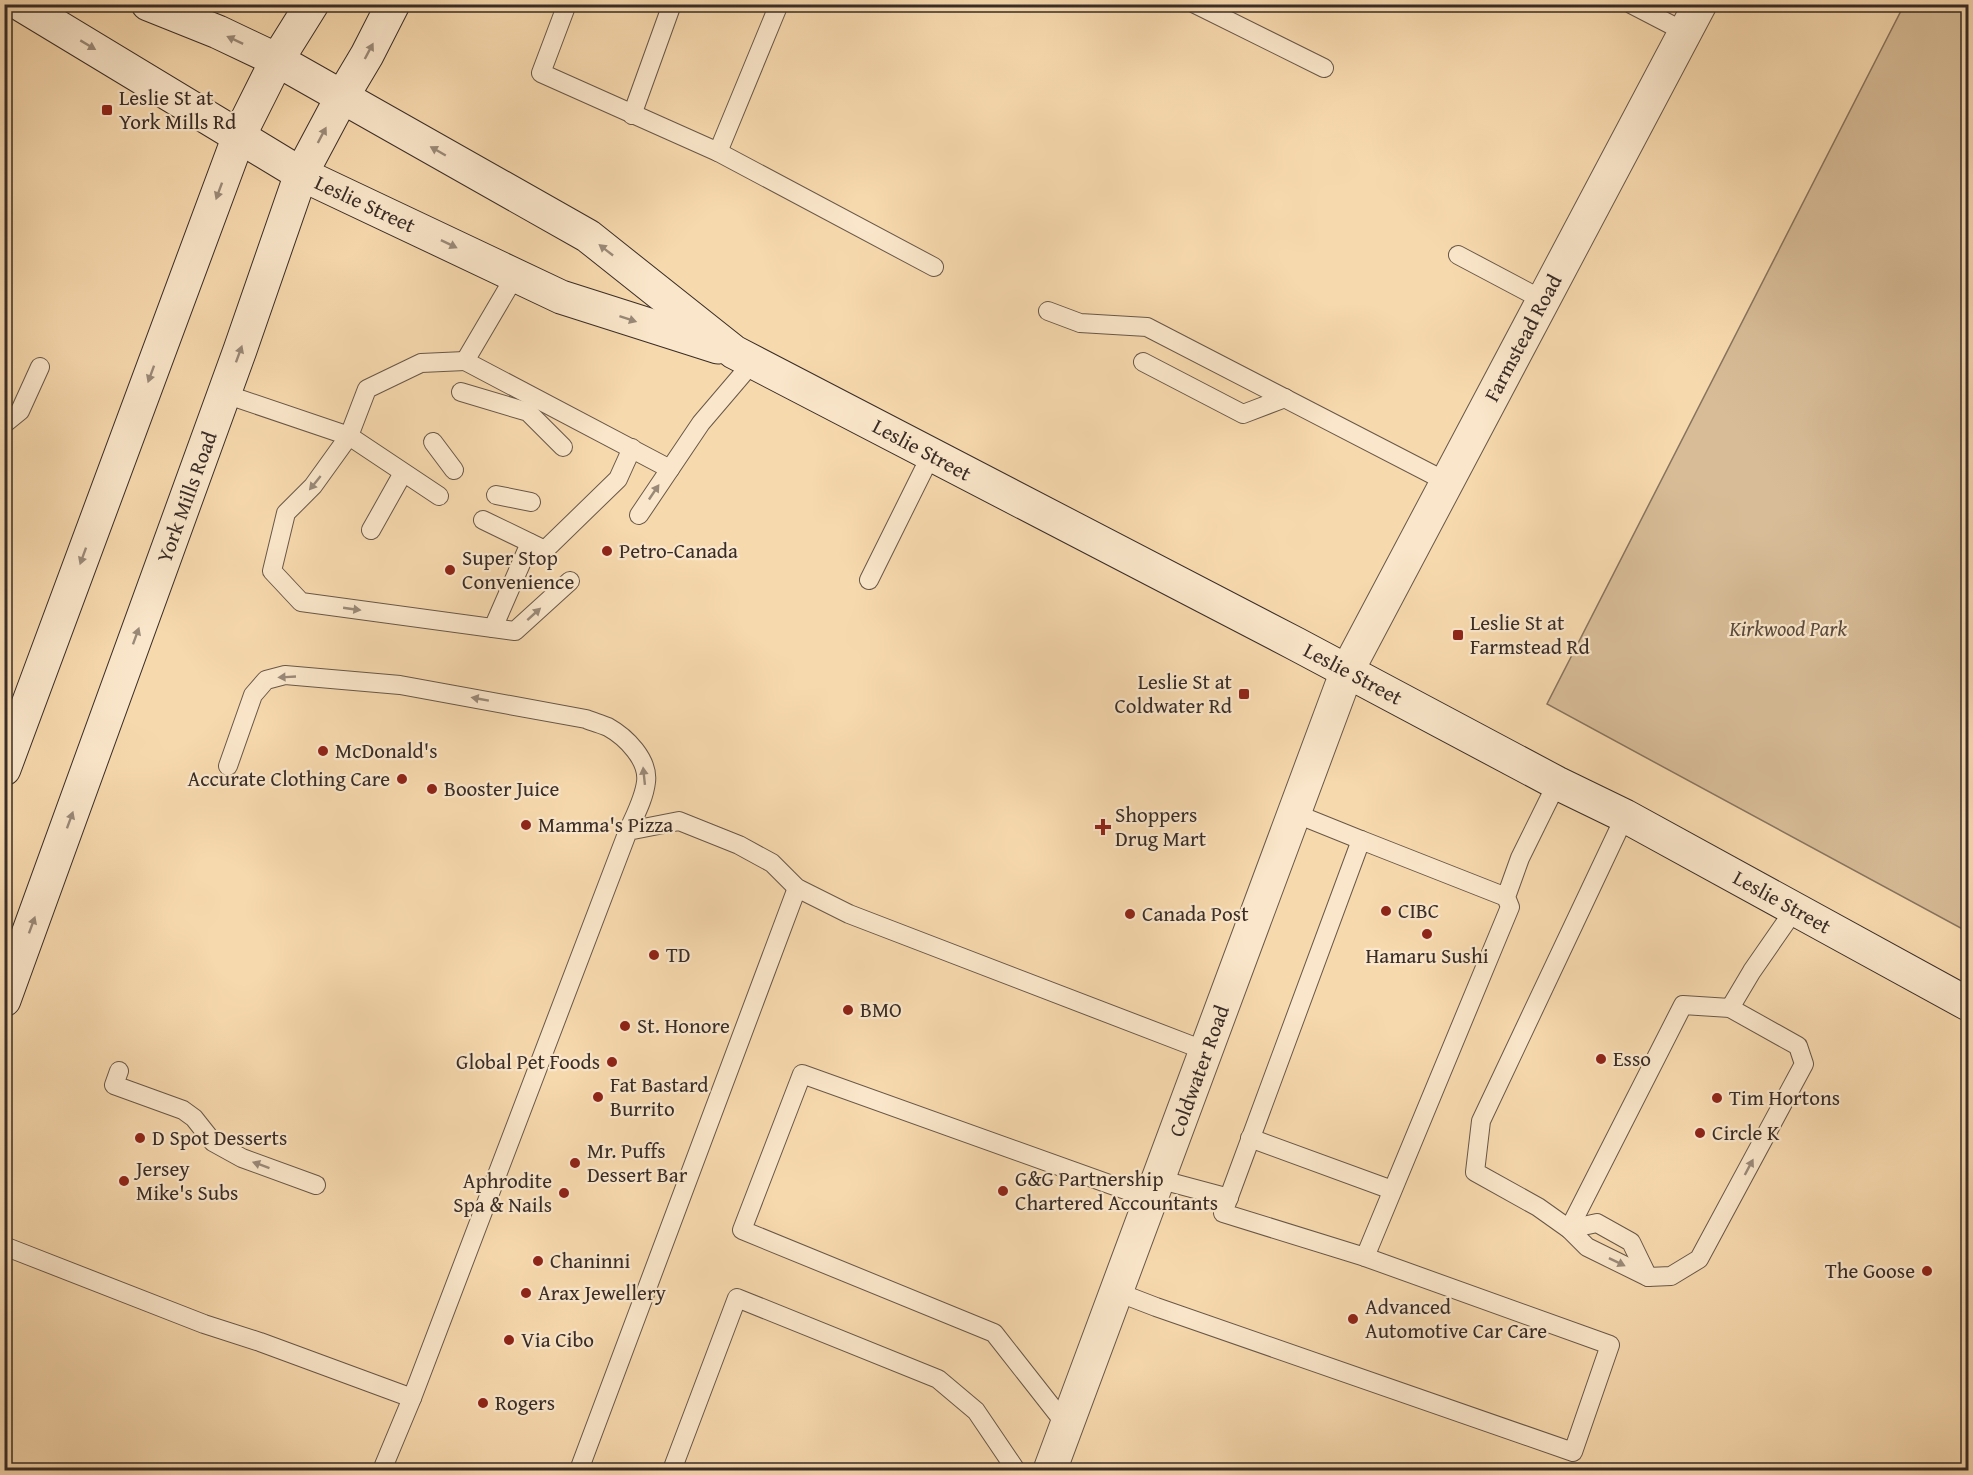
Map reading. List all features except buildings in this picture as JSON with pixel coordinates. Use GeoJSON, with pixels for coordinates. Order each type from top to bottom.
{"type":"FeatureCollection","features":[{"type":"Feature","properties":{"kind":"main road","name":"Leslie Street"},"geometry":{"type":"LineString","coordinates":[[20,4],[301,174],[561,297],[743,357],[1347,671],[1557,783],[1625,816],[1968,1004]]}},
{"type":"Feature","properties":{"kind":"main road","name":"Leslie Street"},"geometry":{"type":"LineString","coordinates":[[148,4],[218,32],[277,60],[588,236],[743,357]]}},
{"type":"Feature","properties":{"kind":"main road"},"geometry":{"type":"LineString","coordinates":[[4,769],[239,136],[277,60],[312,4]]}},
{"type":"Feature","properties":{"kind":"main road","name":"York Mills Road"},"geometry":{"type":"LineString","coordinates":[[4,1000],[225,394],[301,174],[393,4]]}},
{"type":"Feature","properties":{"kind":"main road","name":"Farmstead Road"},"geometry":{"type":"LineString","coordinates":[[1347,671],[1693,18]]}},
{"type":"Feature","properties":{"kind":"main road","name":"Coldwater Road"},"geometry":{"type":"LineString","coordinates":[[1050,1470],[1347,671]]}},
{"type":"Feature","properties":{"kind":"lane"},"geometry":{"type":"LineString","coordinates":[[567,4],[541,73],[718,152],[934,267]]}},
{"type":"Feature","properties":{"kind":"lane"},"geometry":{"type":"LineString","coordinates":[[632,115],[672,4]]}},
{"type":"Feature","properties":{"kind":"lane"},"geometry":{"type":"LineString","coordinates":[[718,152],[779,4]]}},
{"type":"Feature","properties":{"kind":"lane"},"geometry":{"type":"LineString","coordinates":[[1196,4],[1324,68]]}},
{"type":"Feature","properties":{"kind":"lane"},"geometry":{"type":"LineString","coordinates":[[1631,4],[1693,18]]}},
{"type":"Feature","properties":{"kind":"lane"},"geometry":{"type":"LineString","coordinates":[[1458,255],[1543,300]]}},
{"type":"Feature","properties":{"kind":"lane"},"geometry":{"type":"LineString","coordinates":[[465,361],[515,276]]}},
{"type":"Feature","properties":{"kind":"lane"},"geometry":{"type":"LineString","coordinates":[[1048,311],[1080,323],[1147,327],[1447,482]]}},
{"type":"Feature","properties":{"kind":"lane"},"geometry":{"type":"LineString","coordinates":[[639,515],[743,357]]}},
{"type":"Feature","properties":{"kind":"lane"},"geometry":{"type":"LineString","coordinates":[[562,447],[531,413],[465,361],[421,363],[367,389],[349,436],[313,486],[286,513],[272,571],[301,602],[515,631],[570,581]]}},
{"type":"Feature","properties":{"kind":"lane"},"geometry":{"type":"LineString","coordinates":[[1143,362],[1243,414],[1285,399]]}},
{"type":"Feature","properties":{"kind":"lane"},"geometry":{"type":"LineString","coordinates":[[4,424],[20,411],[40,367]]}},
{"type":"Feature","properties":{"kind":"lane"},"geometry":{"type":"LineString","coordinates":[[461,392],[531,413],[632,448],[670,468]]}},
{"type":"Feature","properties":{"kind":"lane"},"geometry":{"type":"LineString","coordinates":[[225,394],[349,436],[439,496]]}},
{"type":"Feature","properties":{"kind":"lane"},"geometry":{"type":"LineString","coordinates":[[492,409],[531,413]]}},
{"type":"Feature","properties":{"kind":"lane"},"geometry":{"type":"LineString","coordinates":[[433,442],[454,470]]}},
{"type":"Feature","properties":{"kind":"lane"},"geometry":{"type":"LineString","coordinates":[[483,520],[545,550],[618,479],[632,448]]}},
{"type":"Feature","properties":{"kind":"lane"},"geometry":{"type":"LineString","coordinates":[[869,580],[931,455]]}},
{"type":"Feature","properties":{"kind":"lane"},"geometry":{"type":"LineString","coordinates":[[371,530],[403,473]]}},
{"type":"Feature","properties":{"kind":"lane"},"geometry":{"type":"LineString","coordinates":[[496,495],[531,502]]}},
{"type":"Feature","properties":{"kind":"lane"},"geometry":{"type":"LineString","coordinates":[[493,628],[530,543]]}},
{"type":"Feature","properties":{"kind":"lane"},"geometry":{"type":"LineString","coordinates":[[228,766],[253,695],[266,680],[285,675],[400,685],[586,719],[609,728],[628,743],[642,760],[647,780],[644,795],[628,831],[412,1398],[382,1470]]}},
{"type":"Feature","properties":{"kind":"lane"},"geometry":{"type":"LineString","coordinates":[[1365,1257],[1510,907],[1506,897],[1520,858],[1557,783]]}},
{"type":"Feature","properties":{"kind":"lane"},"geometry":{"type":"LineString","coordinates":[[1294,813],[1506,897]]}},
{"type":"Feature","properties":{"kind":"lane"},"geometry":{"type":"LineString","coordinates":[[1569,1229],[1683,1005],[1730,1008],[1798,1046],[1804,1064],[1699,1259],[1671,1276],[1648,1277],[1587,1247],[1569,1229],[1538,1206],[1475,1172],[1481,1121],[1625,816]]}},
{"type":"Feature","properties":{"kind":"lane"},"geometry":{"type":"LineString","coordinates":[[628,831],[679,821],[739,845],[772,863],[797,888],[849,914],[1206,1051]]}},
{"type":"Feature","properties":{"kind":"lane"},"geometry":{"type":"LineString","coordinates":[[1117,1292],[1573,1452],[1610,1345],[1365,1257],[1222,1214],[1361,840]]}},
{"type":"Feature","properties":{"kind":"lane"},"geometry":{"type":"LineString","coordinates":[[579,1470],[797,888]]}},
{"type":"Feature","properties":{"kind":"lane"},"geometry":{"type":"LineString","coordinates":[[1730,1008],[1752,971],[1795,909]]}},
{"type":"Feature","properties":{"kind":"lane"},"geometry":{"type":"LineString","coordinates":[[119,1071],[114,1085],[183,1110],[194,1118],[213,1142],[242,1158],[316,1185]]}},
{"type":"Feature","properties":{"kind":"lane"},"geometry":{"type":"LineString","coordinates":[[1067,1426],[994,1333],[742,1230],[802,1074],[1155,1189],[1228,1198]]}},
{"type":"Feature","properties":{"kind":"lane"},"geometry":{"type":"LineString","coordinates":[[1250,1138],[1392,1190]]}},
{"type":"Feature","properties":{"kind":"lane"},"geometry":{"type":"LineString","coordinates":[[1569,1229],[1597,1223],[1631,1242],[1648,1277]]}},
{"type":"Feature","properties":{"kind":"lane"},"geometry":{"type":"LineString","coordinates":[[4,1246],[204,1324],[260,1342],[412,1398]]}},
{"type":"Feature","properties":{"kind":"lane"},"geometry":{"type":"LineString","coordinates":[[672,1470],[738,1298],[938,1379],[976,1411],[1016,1470]]}},
{"type":"Feature","properties":{"kind":"green space","name":"Kirkwood Park"},"geometry":{"type":"Polygon","coordinates":[[[1904,5],[1968,5],[1968,932],[1547,704],[1904,5]]]}},
{"type":"Feature","properties":{"kind":"place","name":"Leslie St at York Mills Rd"},"geometry":{"type":"Point","coordinates":[107,110]}},
{"type":"Feature","properties":{"kind":"place","name":"Petro-Canada"},"geometry":{"type":"Point","coordinates":[607,551]}},
{"type":"Feature","properties":{"kind":"place","name":"Super Stop Convenience"},"geometry":{"type":"Point","coordinates":[450,570]}},
{"type":"Feature","properties":{"kind":"place","name":"Leslie St at Farmstead Rd"},"geometry":{"type":"Point","coordinates":[1458,635]}},
{"type":"Feature","properties":{"kind":"place","name":"Leslie St at Coldwater Rd"},"geometry":{"type":"Point","coordinates":[1244,694]}},
{"type":"Feature","properties":{"kind":"place","name":"McDonald's"},"geometry":{"type":"Point","coordinates":[323,751]}},
{"type":"Feature","properties":{"kind":"place","name":"Accurate Clothing Care"},"geometry":{"type":"Point","coordinates":[402,779]}},
{"type":"Feature","properties":{"kind":"place","name":"Booster Juice"},"geometry":{"type":"Point","coordinates":[432,789]}},
{"type":"Feature","properties":{"kind":"place","name":"Mamma's Pizza"},"geometry":{"type":"Point","coordinates":[526,825]}},
{"type":"Feature","properties":{"kind":"place","name":"Shoppers Drug Mart"},"geometry":{"type":"Point","coordinates":[1103,827]}},
{"type":"Feature","properties":{"kind":"place","name":"CIBC"},"geometry":{"type":"Point","coordinates":[1386,911]}},
{"type":"Feature","properties":{"kind":"place","name":"Canada Post"},"geometry":{"type":"Point","coordinates":[1130,914]}},
{"type":"Feature","properties":{"kind":"place","name":"Hamaru Sushi"},"geometry":{"type":"Point","coordinates":[1427,934]}},
{"type":"Feature","properties":{"kind":"place","name":"TD"},"geometry":{"type":"Point","coordinates":[654,955]}},
{"type":"Feature","properties":{"kind":"place","name":"BMO"},"geometry":{"type":"Point","coordinates":[848,1010]}},
{"type":"Feature","properties":{"kind":"place","name":"St. Honore"},"geometry":{"type":"Point","coordinates":[625,1026]}},
{"type":"Feature","properties":{"kind":"place","name":"Esso"},"geometry":{"type":"Point","coordinates":[1601,1059]}},
{"type":"Feature","properties":{"kind":"place","name":"Global Pet Foods"},"geometry":{"type":"Point","coordinates":[612,1062]}},
{"type":"Feature","properties":{"kind":"place","name":"Fat Bastard Burrito"},"geometry":{"type":"Point","coordinates":[598,1097]}},
{"type":"Feature","properties":{"kind":"place","name":"Tim Hortons"},"geometry":{"type":"Point","coordinates":[1717,1098]}},
{"type":"Feature","properties":{"kind":"place","name":"Circle K"},"geometry":{"type":"Point","coordinates":[1700,1133]}},
{"type":"Feature","properties":{"kind":"place","name":"D Spot Desserts"},"geometry":{"type":"Point","coordinates":[140,1138]}},
{"type":"Feature","properties":{"kind":"place","name":"Mr. Puffs Dessert Bar"},"geometry":{"type":"Point","coordinates":[575,1163]}},
{"type":"Feature","properties":{"kind":"place","name":"Jersey Mike's Subs"},"geometry":{"type":"Point","coordinates":[124,1181]}},
{"type":"Feature","properties":{"kind":"place","name":"G&G Partnership Chartered Accountants"},"geometry":{"type":"Point","coordinates":[1003,1191]}},
{"type":"Feature","properties":{"kind":"place","name":"Aphrodite Spa & Nails"},"geometry":{"type":"Point","coordinates":[564,1193]}},
{"type":"Feature","properties":{"kind":"place","name":"Chaninni"},"geometry":{"type":"Point","coordinates":[538,1261]}},
{"type":"Feature","properties":{"kind":"place","name":"The Goose"},"geometry":{"type":"Point","coordinates":[1927,1271]}},
{"type":"Feature","properties":{"kind":"place","name":"Arax Jewellery"},"geometry":{"type":"Point","coordinates":[526,1293]}},
{"type":"Feature","properties":{"kind":"place","name":"Advanced Automotive Car Care"},"geometry":{"type":"Point","coordinates":[1353,1319]}},
{"type":"Feature","properties":{"kind":"place","name":"Via Cibo"},"geometry":{"type":"Point","coordinates":[509,1340]}},
{"type":"Feature","properties":{"kind":"place","name":"Rogers"},"geometry":{"type":"Point","coordinates":[483,1403]}}]}
